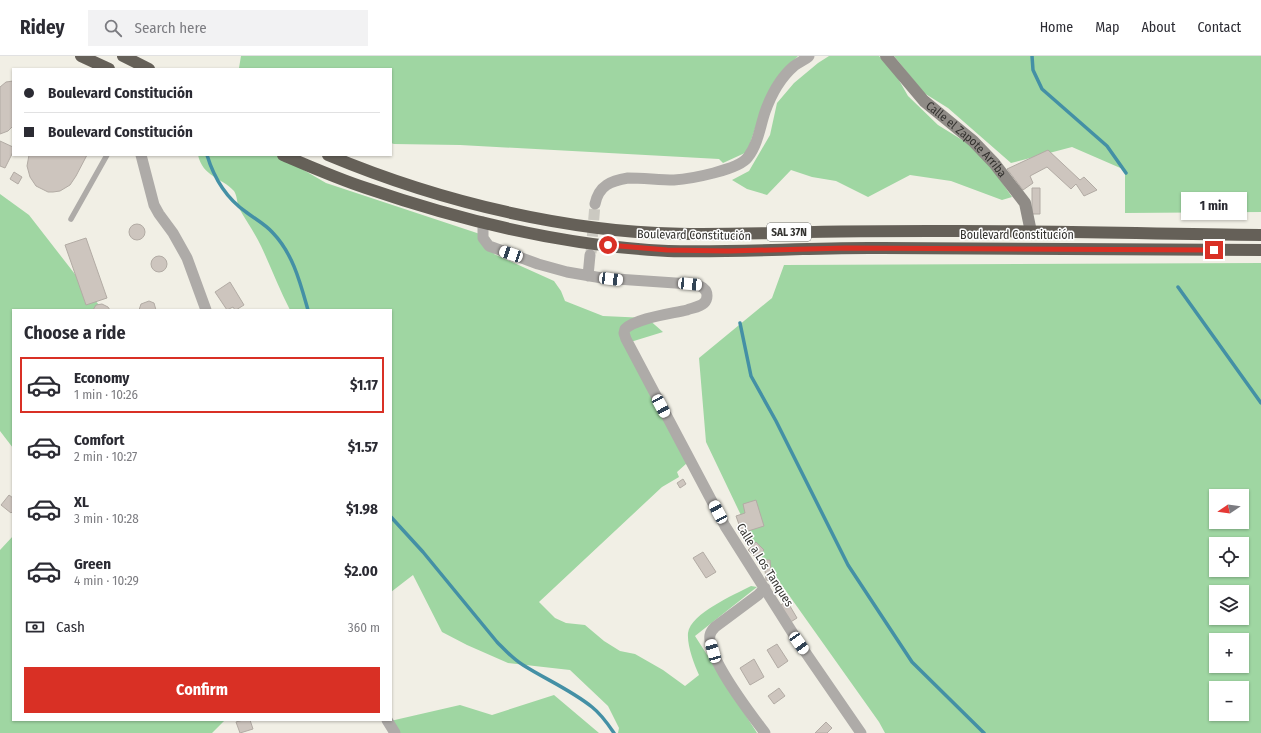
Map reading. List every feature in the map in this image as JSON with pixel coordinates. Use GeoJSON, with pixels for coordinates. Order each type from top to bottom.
{"type":"FeatureCollection","features":[{"type":"Feature","properties":{"kind":"highway"},"geometry":{"type":"LineString","coordinates":[[81,56],[107,68]]}},
{"type":"Feature","properties":{"kind":"highway"},"geometry":{"type":"LineString","coordinates":[[123,56],[147,68]]}},
{"type":"Feature","properties":{"kind":"highway","name":"Boulevard Constitución"},"geometry":{"type":"LineString","coordinates":[[286,156],[366,188],[452,215],[553,237],[590,243],[667,250],[728,251],[846,248],[1261,250]]}},
{"type":"Feature","properties":{"kind":"highway","name":"Boulevard Constitución"},"geometry":{"type":"LineString","coordinates":[[331,156],[393,180],[468,202],[531,216],[599,228],[658,233],[718,234],[848,231],[1261,235]]}},
{"type":"Feature","properties":{"kind":"street"},"geometry":{"type":"LineString","coordinates":[[595,204],[597,196],[609,183],[628,178],[682,179],[726,170],[743,162],[748,157],[755,144],[771,97],[777,86],[785,75],[810,56]]}},
{"type":"Feature","properties":{"kind":"street","name":"Calle el Zapote Arriba"},"geometry":{"type":"LineString","coordinates":[[886,56],[924,101],[973,141],[994,163],[1025,203],[1031,232]]}},
{"type":"Feature","properties":{"kind":"street"},"geometry":{"type":"LineString","coordinates":[[141,156],[154,205],[173,233],[187,258],[206,309]]}},
{"type":"Feature","properties":{"kind":"street"},"geometry":{"type":"LineString","coordinates":[[484,222],[483,238],[490,246],[538,264],[588,276],[590,255]]}},
{"type":"Feature","properties":{"kind":"street","name":"Calle a Los Tanques"},"geometry":{"type":"LineString","coordinates":[[588,276],[620,280],[698,285],[704,288],[707,293],[707,298],[704,303],[693,308],[635,322],[625,329],[624,333],[626,339],[725,526],[799,643],[861,733]]}},
{"type":"Feature","properties":{"kind":"street"},"geometry":{"type":"LineString","coordinates":[[765,588],[758,595],[715,627],[711,631],[710,636],[713,651],[728,681],[740,700],[765,733]]}},
{"type":"Feature","properties":{"kind":"street"},"geometry":{"type":"LineString","coordinates":[[388,721],[395,733]]}},
{"type":"Feature","properties":{"kind":"lane"},"geometry":{"type":"LineString","coordinates":[[72,219],[105,156]]}},
{"type":"Feature","properties":{"kind":"green space"},"geometry":{"type":"Polygon","coordinates":[[[241,56],[798,56],[775,80],[766,97],[747,152],[723,163],[719,159],[460,145],[394,144],[392,143],[392,68],[239,68],[241,56]]]}},
{"type":"Feature","properties":{"kind":"green space"},"geometry":{"type":"Polygon","coordinates":[[[829,56],[879,56],[896,75],[908,96],[938,125],[980,151],[1012,197],[1002,200],[951,181],[910,175],[868,197],[836,181],[812,177],[791,170],[767,195],[747,189],[732,180],[749,171],[770,135],[777,103],[794,83],[829,56]]]}},
{"type":"Feature","properties":{"kind":"green space"},"geometry":{"type":"Polygon","coordinates":[[[894,56],[1261,56],[1261,212],[1125,213],[1125,170],[1072,147],[1011,163],[948,108],[924,93],[894,56]]]}},
{"type":"Feature","properties":{"kind":"green space"},"geometry":{"type":"Polygon","coordinates":[[[198,156],[280,156],[326,183],[489,237],[494,254],[554,281],[561,291],[565,301],[603,316],[647,318],[663,332],[624,344],[687,463],[677,472],[679,477],[662,487],[539,602],[555,618],[566,623],[585,625],[604,641],[620,651],[635,654],[663,670],[685,686],[699,675],[693,660],[688,638],[688,633],[691,626],[697,618],[714,605],[751,586],[757,587],[695,636],[757,733],[618,733],[619,728],[608,706],[570,670],[508,663],[442,632],[413,575],[392,591],[392,309],[290,309],[259,241],[239,208],[234,191],[208,172],[200,162],[198,156]]]}},
{"type":"Feature","properties":{"kind":"green space"},"geometry":{"type":"Polygon","coordinates":[[[0,194],[29,215],[102,309],[12,309],[12,447],[0,431],[0,194]]]}},
{"type":"Feature","properties":{"kind":"green space"},"geometry":{"type":"Polygon","coordinates":[[[1261,263],[1261,733],[885,733],[879,722],[759,553],[706,442],[699,358],[772,298],[784,265],[1261,263]]]}},
{"type":"Feature","properties":{"kind":"green space"},"geometry":{"type":"Polygon","coordinates":[[[12,537],[12,721],[224,721],[212,733],[0,733],[0,550],[12,537]]]}},
{"type":"Feature","properties":{"kind":"green space"},"geometry":{"type":"Polygon","coordinates":[[[554,695],[599,733],[395,733],[386,722],[460,705],[492,715],[554,695]]]}},
{"type":"Feature","properties":{"kind":"building"},"geometry":{"type":"Polygon","coordinates":[[[12,81],[12,127],[8,131],[0,134],[0,87],[6,82],[12,81]]]}},
{"type":"Feature","properties":{"kind":"building"},"geometry":{"type":"Polygon","coordinates":[[[0,141],[12,147],[12,154],[5,168],[0,166],[0,141]]]}},
{"type":"Feature","properties":{"kind":"building"},"geometry":{"type":"Polygon","coordinates":[[[1048,150],[1080,180],[1084,177],[1097,190],[1084,196],[1076,184],[1071,189],[1047,167],[1030,176],[1033,183],[1023,190],[1007,169],[1048,150]]]}},
{"type":"Feature","properties":{"kind":"building"},"geometry":{"type":"Polygon","coordinates":[[[29,156],[86,156],[70,185],[60,191],[48,192],[36,186],[30,177],[27,166],[29,156]]]}},
{"type":"Feature","properties":{"kind":"building"},"geometry":{"type":"Polygon","coordinates":[[[14,172],[22,177],[18,184],[10,179],[14,172]]]}},
{"type":"Feature","properties":{"kind":"building"},"geometry":{"type":"Polygon","coordinates":[[[1032,188],[1040,188],[1040,214],[1032,214],[1032,188]]]}},
{"type":"Feature","properties":{"kind":"building"},"geometry":{"type":"Polygon","coordinates":[[[137,224],[143,226],[145,232],[143,238],[137,240],[131,238],[129,232],[131,226],[137,224]]]}},
{"type":"Feature","properties":{"kind":"building"},"geometry":{"type":"Polygon","coordinates":[[[86,238],[107,298],[86,305],[65,245],[86,238]]]}},
{"type":"Feature","properties":{"kind":"building"},"geometry":{"type":"Polygon","coordinates":[[[156,256],[162,256],[167,261],[165,270],[162,272],[156,272],[151,267],[151,261],[156,256]]]}},
{"type":"Feature","properties":{"kind":"building"},"geometry":{"type":"Polygon","coordinates":[[[230,282],[244,305],[238,309],[234,309],[233,307],[226,309],[215,292],[230,282]]]}},
{"type":"Feature","properties":{"kind":"building"},"geometry":{"type":"Polygon","coordinates":[[[149,301],[154,303],[156,309],[139,309],[141,304],[149,301]]]}},
{"type":"Feature","properties":{"kind":"building"},"geometry":{"type":"Polygon","coordinates":[[[102,304],[109,309],[94,309],[96,305],[102,304]]]}},
{"type":"Feature","properties":{"kind":"building"},"geometry":{"type":"Polygon","coordinates":[[[683,479],[686,484],[680,488],[677,483],[683,479]]]}},
{"type":"Feature","properties":{"kind":"building"},"geometry":{"type":"Polygon","coordinates":[[[9,495],[12,497],[11,513],[1,505],[9,495]]]}},
{"type":"Feature","properties":{"kind":"building"},"geometry":{"type":"Polygon","coordinates":[[[756,500],[764,526],[742,533],[736,516],[745,513],[743,504],[756,500]]]}},
{"type":"Feature","properties":{"kind":"building"},"geometry":{"type":"Polygon","coordinates":[[[756,542],[764,550],[756,558],[748,550],[756,542]]]}},
{"type":"Feature","properties":{"kind":"building"},"geometry":{"type":"Polygon","coordinates":[[[703,552],[716,572],[706,578],[693,558],[703,552]]]}},
{"type":"Feature","properties":{"kind":"building"},"geometry":{"type":"Polygon","coordinates":[[[764,560],[770,560],[772,581],[766,580],[764,560]]]}},
{"type":"Feature","properties":{"kind":"building"},"geometry":{"type":"Polygon","coordinates":[[[787,601],[797,618],[789,623],[779,606],[787,601]]]}},
{"type":"Feature","properties":{"kind":"building"},"geometry":{"type":"Polygon","coordinates":[[[777,644],[788,661],[778,668],[767,650],[777,644]]]}},
{"type":"Feature","properties":{"kind":"building"},"geometry":{"type":"Polygon","coordinates":[[[754,659],[764,677],[750,685],[740,668],[754,659]]]}},
{"type":"Feature","properties":{"kind":"building"},"geometry":{"type":"Polygon","coordinates":[[[779,688],[785,696],[774,704],[768,696],[779,688]]]}},
{"type":"Feature","properties":{"kind":"building"},"geometry":{"type":"Polygon","coordinates":[[[250,721],[253,729],[240,733],[236,722],[250,721]]]}},
{"type":"Feature","properties":{"kind":"building"},"geometry":{"type":"Polygon","coordinates":[[[826,722],[832,728],[827,733],[815,733],[826,722]]]}},
{"type":"Feature","properties":{"kind":"waterway"},"geometry":{"type":"LineString","coordinates":[[1032,56],[1033,70],[1042,89],[1107,146],[1126,173]]}},
{"type":"Feature","properties":{"kind":"waterway"},"geometry":{"type":"LineString","coordinates":[[207,156],[213,172],[232,200],[249,215],[270,230],[286,250],[295,269],[308,309]]}},
{"type":"Feature","properties":{"kind":"waterway"},"geometry":{"type":"LineString","coordinates":[[1178,287],[1261,403]]}},
{"type":"Feature","properties":{"kind":"waterway"},"geometry":{"type":"LineString","coordinates":[[740,323],[751,376],[776,421],[848,565],[912,662],[984,733]]}},
{"type":"Feature","properties":{"kind":"waterway"},"geometry":{"type":"LineString","coordinates":[[392,518],[423,552],[506,651],[523,665],[575,695],[592,707],[614,733]]}},
{"type":"Feature","properties":{"kind":"tunnel"},"geometry":{"type":"LineString","coordinates":[[591,253],[595,204]]}},
{"type":"Feature","properties":{"kind":"route"},"geometry":{"type":"LineString","coordinates":[[608,245],[667,250],[728,251],[846,248],[1214,250]]}}]}
